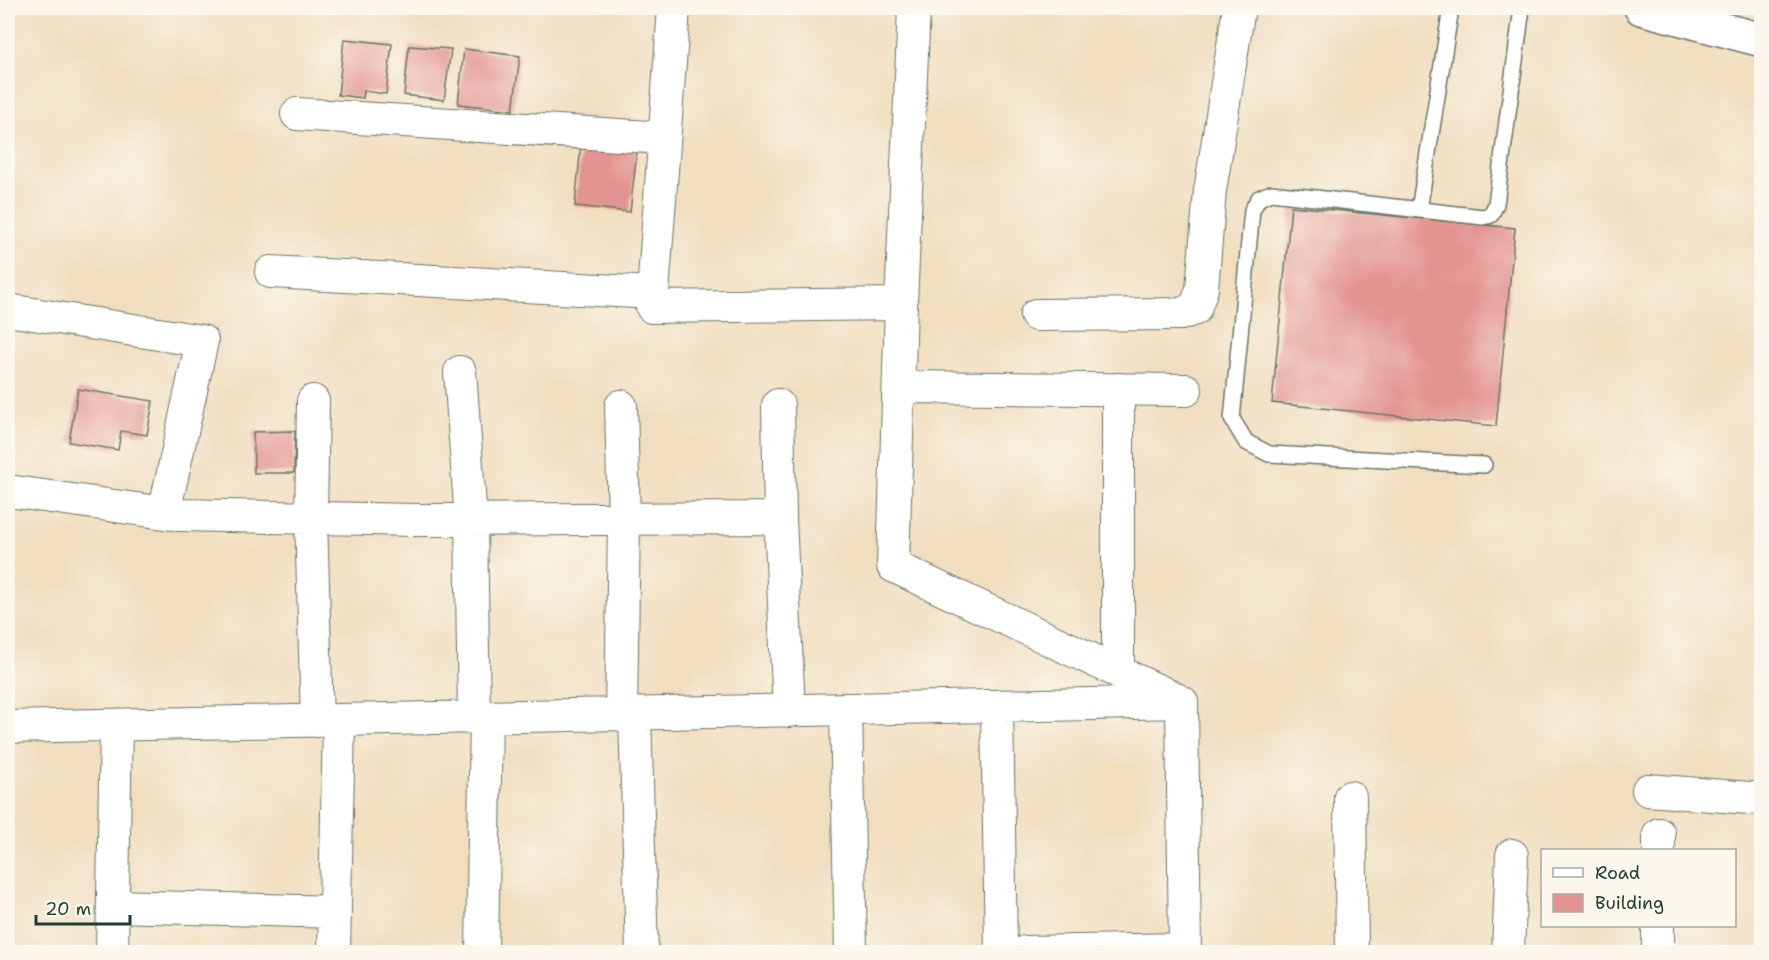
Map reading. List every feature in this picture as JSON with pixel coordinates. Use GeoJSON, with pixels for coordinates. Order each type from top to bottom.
{"type":"FeatureCollection","features":[{"type":"Feature","properties":{"kind":"highway"},"geometry":{"type":"LineString","coordinates":[[1641,8],[1761,40]]}},
{"type":"Feature","properties":{"kind":"street"},"geometry":{"type":"LineString","coordinates":[[674,8],[652,307],[901,304]]}},
{"type":"Feature","properties":{"kind":"street"},"geometry":{"type":"LineString","coordinates":[[914,8],[901,304],[893,566],[1182,702]]}},
{"type":"Feature","properties":{"kind":"street"},"geometry":{"type":"LineString","coordinates":[[1036,315],[1180,314],[1195,309],[1202,289],[1210,191],[1239,8]]}},
{"type":"Feature","properties":{"kind":"street"},"geometry":{"type":"LineString","coordinates":[[297,114],[664,138]]}},
{"type":"Feature","properties":{"kind":"street"},"geometry":{"type":"LineString","coordinates":[[271,272],[653,293]]}},
{"type":"Feature","properties":{"kind":"street"},"geometry":{"type":"LineString","coordinates":[[8,310],[202,341],[164,513]]}},
{"type":"Feature","properties":{"kind":"street"},"geometry":{"type":"LineString","coordinates":[[460,372],[471,520],[480,717],[482,952]]}},
{"type":"Feature","properties":{"kind":"street"},"geometry":{"type":"LineString","coordinates":[[899,387],[1186,390]]}},
{"type":"Feature","properties":{"kind":"street"},"geometry":{"type":"LineString","coordinates":[[1118,389],[1118,672]]}},
{"type":"Feature","properties":{"kind":"street"},"geometry":{"type":"LineString","coordinates":[[313,400],[311,518],[328,721],[335,912],[334,952]]}},
{"type":"Feature","properties":{"kind":"street"},"geometry":{"type":"LineString","coordinates":[[778,405],[780,518],[789,711]]}},
{"type":"Feature","properties":{"kind":"street"},"geometry":{"type":"LineString","coordinates":[[621,406],[628,714],[642,952]]}},
{"type":"Feature","properties":{"kind":"street"},"geometry":{"type":"LineString","coordinates":[[8,491],[164,513],[471,520],[780,518]]}},
{"type":"Feature","properties":{"kind":"street"},"geometry":{"type":"LineString","coordinates":[[8,727],[1182,702]]}},
{"type":"Feature","properties":{"kind":"street"},"geometry":{"type":"LineString","coordinates":[[1025,952],[1185,951],[1182,702]]}},
{"type":"Feature","properties":{"kind":"street"},"geometry":{"type":"LineString","coordinates":[[997,706],[1001,952]]}},
{"type":"Feature","properties":{"kind":"street"},"geometry":{"type":"LineString","coordinates":[[846,710],[851,952]]}},
{"type":"Feature","properties":{"kind":"street"},"geometry":{"type":"LineString","coordinates":[[112,952],[116,725]]}},
{"type":"Feature","properties":{"kind":"street"},"geometry":{"type":"LineString","coordinates":[[1648,790],[1761,799]]}},
{"type":"Feature","properties":{"kind":"street"},"geometry":{"type":"LineString","coordinates":[[1350,797],[1352,952]]}},
{"type":"Feature","properties":{"kind":"street"},"geometry":{"type":"LineString","coordinates":[[1508,952],[1512,855]]}},
{"type":"Feature","properties":{"kind":"street"},"geometry":{"type":"LineString","coordinates":[[114,906],[335,912]]}},
{"type":"Feature","properties":{"kind":"street"},"geometry":{"type":"LineString","coordinates":[[1658,927],[1658,952]]}},
{"type":"Feature","properties":{"kind":"lane"},"geometry":{"type":"LineString","coordinates":[[1419,210],[1451,8]]}},
{"type":"Feature","properties":{"kind":"lane"},"geometry":{"type":"LineString","coordinates":[[1484,465],[1269,454],[1246,442],[1232,419],[1252,210],[1259,198],[1271,193],[1483,217],[1491,215],[1496,204],[1522,8]]}},
{"type":"Feature","properties":{"kind":"building"},"geometry":{"type":"Polygon","coordinates":[[[344,39],[392,44],[386,94],[364,91],[363,98],[338,95],[344,39]]]}},
{"type":"Feature","properties":{"kind":"building"},"geometry":{"type":"Polygon","coordinates":[[[409,46],[451,49],[444,100],[404,95],[409,46]]]}},
{"type":"Feature","properties":{"kind":"building"},"geometry":{"type":"Polygon","coordinates":[[[464,49],[520,56],[513,110],[458,104],[464,49]]]}},
{"type":"Feature","properties":{"kind":"building"},"geometry":{"type":"Polygon","coordinates":[[[581,145],[637,151],[630,212],[575,206],[581,145]]]}},
{"type":"Feature","properties":{"kind":"building"},"geometry":{"type":"Polygon","coordinates":[[[1291,206],[1515,228],[1496,426],[1272,403],[1291,206]]]}},
{"type":"Feature","properties":{"kind":"building"},"geometry":{"type":"Polygon","coordinates":[[[78,389],[153,401],[147,435],[121,431],[118,450],[69,442],[78,389]]]}},
{"type":"Feature","properties":{"kind":"building"},"geometry":{"type":"Polygon","coordinates":[[[295,431],[294,473],[254,473],[253,432],[295,431]]]}}]}
